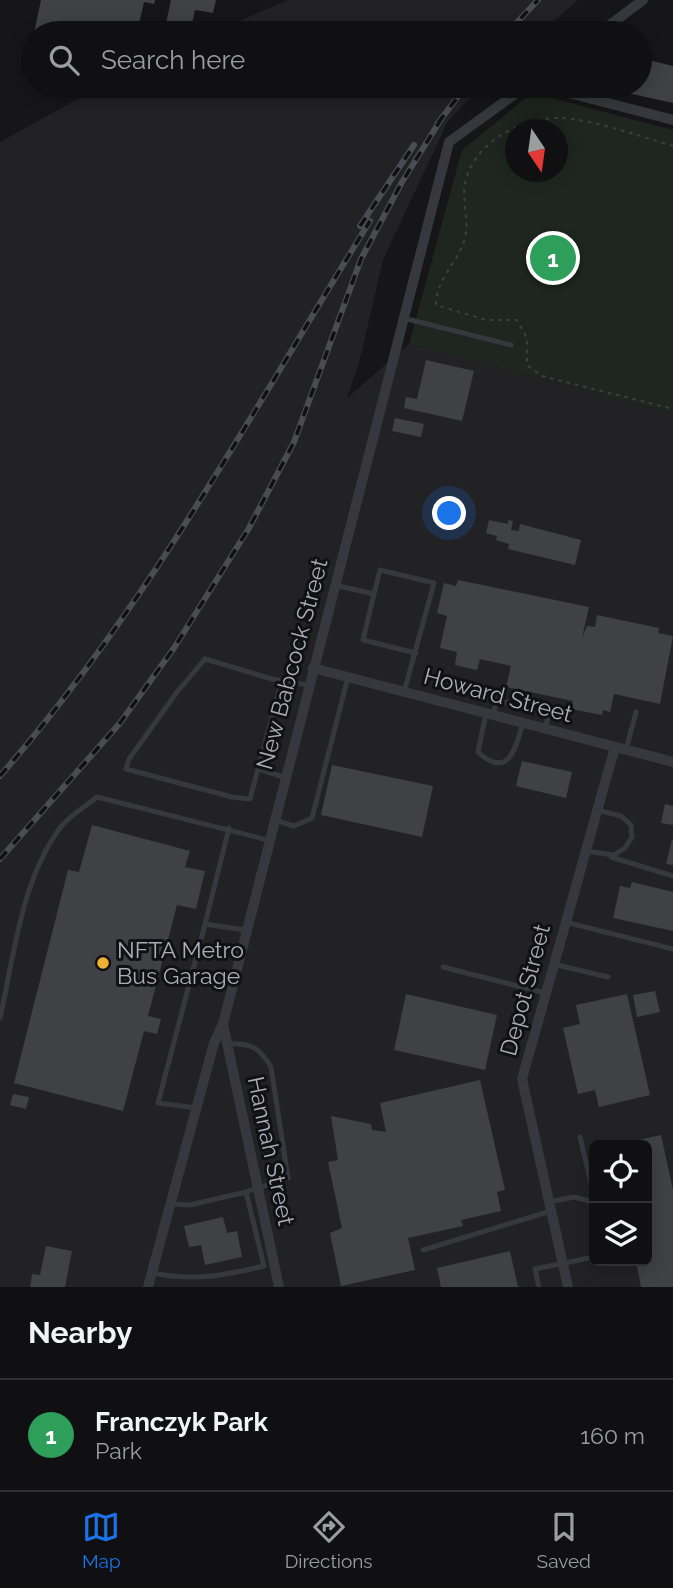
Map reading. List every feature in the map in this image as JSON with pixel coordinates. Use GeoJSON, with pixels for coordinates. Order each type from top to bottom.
{"type":"FeatureCollection","features":[{"type":"Feature","properties":{"kind":"street"},"geometry":{"type":"LineString","coordinates":[[615,21],[643,0]]}},
{"type":"Feature","properties":{"kind":"street","name":"New Babcock Street"},"geometry":{"type":"LineString","coordinates":[[148,1287],[223,1024],[284,777],[449,142],[510,98]]}},
{"type":"Feature","properties":{"kind":"street"},"geometry":{"type":"LineString","coordinates":[[588,98],[673,120]]}},
{"type":"Feature","properties":{"kind":"street","name":"Howard Street"},"geometry":{"type":"LineString","coordinates":[[313,668],[673,762]]}},
{"type":"Feature","properties":{"kind":"street","name":"Depot Street"},"geometry":{"type":"LineString","coordinates":[[568,1287],[522,1079],[597,810],[621,748]]}},
{"type":"Feature","properties":{"kind":"street","name":"Hannah Street"},"geometry":{"type":"LineString","coordinates":[[223,1024],[252,1190],[269,1265],[279,1287]]}},
{"type":"Feature","properties":{"kind":"lane"},"geometry":{"type":"LineString","coordinates":[[403,318],[511,345]]}},
{"type":"Feature","properties":{"kind":"lane"},"geometry":{"type":"LineString","coordinates":[[404,692],[416,653],[435,583],[380,570],[363,640],[416,653]]}},
{"type":"Feature","properties":{"kind":"lane"},"geometry":{"type":"LineString","coordinates":[[334,585],[374,594]]}},
{"type":"Feature","properties":{"kind":"lane"},"geometry":{"type":"LineString","coordinates":[[282,681],[250,799],[232,797],[126,769],[129,759],[177,692],[205,659],[282,681],[308,685]]}},
{"type":"Feature","properties":{"kind":"lane"},"geometry":{"type":"LineString","coordinates":[[274,819],[294,826],[312,818],[348,677]]}},
{"type":"Feature","properties":{"kind":"lane"},"geometry":{"type":"LineString","coordinates":[[453,687],[550,713],[545,729]]}},
{"type":"Feature","properties":{"kind":"lane"},"geometry":{"type":"LineString","coordinates":[[497,700],[477,746],[484,758],[509,761],[514,755],[523,723]]}},
{"type":"Feature","properties":{"kind":"lane"},"geometry":{"type":"LineString","coordinates":[[621,748],[636,712]]}},
{"type":"Feature","properties":{"kind":"lane"},"geometry":{"type":"LineString","coordinates":[[258,769],[284,777]]}},
{"type":"Feature","properties":{"kind":"lane"},"geometry":{"type":"LineString","coordinates":[[0,1018],[27,903],[44,854],[61,826],[97,797],[229,828],[268,840]]}},
{"type":"Feature","properties":{"kind":"lane"},"geometry":{"type":"LineString","coordinates":[[597,810],[621,816],[631,825],[632,837],[625,848],[614,855],[605,856]]}},
{"type":"Feature","properties":{"kind":"lane"},"geometry":{"type":"LineString","coordinates":[[197,1108],[158,1103],[229,828]]}},
{"type":"Feature","properties":{"kind":"lane"},"geometry":{"type":"LineString","coordinates":[[585,851],[673,876]]}},
{"type":"Feature","properties":{"kind":"lane"},"geometry":{"type":"LineString","coordinates":[[565,922],[673,950]]}},
{"type":"Feature","properties":{"kind":"lane"},"geometry":{"type":"LineString","coordinates":[[205,924],[245,930]]}},
{"type":"Feature","properties":{"kind":"lane"},"geometry":{"type":"LineString","coordinates":[[553,964],[608,977]]}},
{"type":"Feature","properties":{"kind":"lane"},"geometry":{"type":"LineString","coordinates":[[443,967],[545,993]]}},
{"type":"Feature","properties":{"kind":"lane"},"geometry":{"type":"LineString","coordinates":[[171,1204],[190,1205],[288,1178],[271,1067],[263,1053],[252,1045],[227,1044]]}},
{"type":"Feature","properties":{"kind":"lane"},"geometry":{"type":"LineString","coordinates":[[580,1137],[589,1175]]}},
{"type":"Feature","properties":{"kind":"lane"},"geometry":{"type":"LineString","coordinates":[[423,1250],[574,1197],[589,1201]]}},
{"type":"Feature","properties":{"kind":"lane"},"geometry":{"type":"LineString","coordinates":[[539,1287],[536,1269],[589,1258]]}},
{"type":"Feature","properties":{"kind":"lane"},"geometry":{"type":"LineString","coordinates":[[152,1273],[185,1279],[211,1278],[269,1265]]}},
{"type":"Feature","properties":{"kind":"path"},"geometry":{"type":"LineString","coordinates":[[673,145],[559,118],[529,123],[502,133],[477,158],[466,177],[463,195],[466,234],[456,259],[437,288],[436,305],[486,320],[517,320],[527,338],[527,365],[542,376],[673,409]]}},
{"type":"Feature","properties":{"kind":"shaded area"},"geometry":{"type":"Polygon","coordinates":[[[288,0],[578,0],[554,21],[239,21],[288,0]]]}},
{"type":"Feature","properties":{"kind":"shaded area"},"geometry":{"type":"Polygon","coordinates":[[[79,98],[470,98],[448,121],[383,260],[359,363],[347,398],[409,344],[673,414],[673,1287],[0,1287],[0,142],[79,98]]]}},
{"type":"Feature","properties":{"kind":"shaded area"},"geometry":{"type":"Polygon","coordinates":[[[526,98],[551,98],[673,130],[673,414],[409,344],[462,150],[526,98]]]}},
{"type":"Feature","properties":{"kind":"building"},"geometry":{"type":"Polygon","coordinates":[[[41,0],[155,0],[154,4],[144,2],[140,21],[37,21],[41,0]]]}},
{"type":"Feature","properties":{"kind":"building"},"geometry":{"type":"Polygon","coordinates":[[[171,0],[216,0],[213,13],[195,10],[193,21],[167,21],[171,0]]]}},
{"type":"Feature","properties":{"kind":"building"},"geometry":{"type":"Polygon","coordinates":[[[652,61],[673,66],[673,103],[650,98],[652,61]]]}},
{"type":"Feature","properties":{"kind":"building"},"geometry":{"type":"Polygon","coordinates":[[[426,360],[474,371],[462,421],[404,408],[406,397],[417,399],[426,360]]]}},
{"type":"Feature","properties":{"kind":"building"},"geometry":{"type":"Polygon","coordinates":[[[395,418],[424,424],[421,437],[392,431],[395,418]]]}},
{"type":"Feature","properties":{"kind":"building"},"geometry":{"type":"Polygon","coordinates":[[[489,520],[508,524],[508,520],[513,521],[511,530],[519,531],[520,524],[581,540],[575,565],[508,549],[509,544],[486,533],[489,520]]]}},
{"type":"Feature","properties":{"kind":"building"},"geometry":{"type":"Polygon","coordinates":[[[458,580],[589,607],[582,638],[587,626],[595,627],[597,615],[659,628],[658,633],[673,636],[660,704],[614,694],[610,712],[603,710],[602,715],[571,709],[573,701],[506,687],[511,666],[480,659],[477,670],[455,665],[457,652],[440,648],[447,616],[437,613],[444,583],[456,586],[458,580]]]}},
{"type":"Feature","properties":{"kind":"building"},"geometry":{"type":"Polygon","coordinates":[[[522,761],[572,772],[566,798],[516,786],[522,761]]]}},
{"type":"Feature","properties":{"kind":"building"},"geometry":{"type":"Polygon","coordinates":[[[332,765],[433,786],[422,837],[321,815],[332,765]]]}},
{"type":"Feature","properties":{"kind":"building"},"geometry":{"type":"Polygon","coordinates":[[[665,804],[673,806],[673,825],[661,823],[665,804]]]}},
{"type":"Feature","properties":{"kind":"building","name":"NFTA Metro Bus Garage"},"geometry":{"type":"Polygon","coordinates":[[[92,825],[190,851],[185,867],[205,871],[196,909],[177,905],[148,1016],[161,1019],[157,1034],[144,1031],[123,1111],[14,1083],[68,870],[79,872],[92,825]]]}},
{"type":"Feature","properties":{"kind":"building"},"geometry":{"type":"Polygon","coordinates":[[[673,840],[673,865],[666,864],[673,840]]]}},
{"type":"Feature","properties":{"kind":"building"},"geometry":{"type":"Polygon","coordinates":[[[632,882],[673,892],[673,931],[613,918],[620,886],[630,888],[632,882]]]}},
{"type":"Feature","properties":{"kind":"building"},"geometry":{"type":"Polygon","coordinates":[[[655,991],[660,1012],[637,1017],[633,995],[655,991]]]}},
{"type":"Feature","properties":{"kind":"building"},"geometry":{"type":"Polygon","coordinates":[[[406,994],[497,1015],[485,1070],[394,1050],[406,994]]]}},
{"type":"Feature","properties":{"kind":"building"},"geometry":{"type":"Polygon","coordinates":[[[627,994],[650,1095],[599,1107],[595,1090],[578,1094],[563,1028],[580,1024],[576,1005],[627,994]]]}},
{"type":"Feature","properties":{"kind":"building"},"geometry":{"type":"Polygon","coordinates":[[[480,1080],[505,1190],[497,1192],[501,1211],[461,1220],[463,1226],[408,1238],[415,1270],[341,1286],[330,1233],[342,1228],[328,1162],[338,1160],[331,1116],[371,1124],[372,1130],[386,1132],[380,1103],[480,1080]]]}},
{"type":"Feature","properties":{"kind":"building"},"geometry":{"type":"Polygon","coordinates":[[[13,1094],[29,1097],[26,1109],[10,1105],[13,1094]]]}},
{"type":"Feature","properties":{"kind":"building"},"geometry":{"type":"Polygon","coordinates":[[[661,1135],[673,1190],[673,1287],[641,1287],[637,1266],[652,1266],[652,1140],[638,1140],[661,1135]]]}},
{"type":"Feature","properties":{"kind":"building"},"geometry":{"type":"Polygon","coordinates":[[[223,1217],[227,1233],[237,1231],[242,1257],[205,1265],[201,1245],[189,1247],[184,1226],[223,1217]]]}},
{"type":"Feature","properties":{"kind":"building"},"geometry":{"type":"Polygon","coordinates":[[[46,1246],[72,1251],[65,1287],[30,1287],[32,1274],[40,1275],[46,1246]]]}},
{"type":"Feature","properties":{"kind":"building"},"geometry":{"type":"Polygon","coordinates":[[[510,1251],[518,1287],[441,1287],[437,1268],[510,1251]]]}},
{"type":"Feature","properties":{"kind":"railway"},"geometry":{"type":"LineString","coordinates":[[518,21],[538,0]]}},
{"type":"Feature","properties":{"kind":"railway"},"geometry":{"type":"LineString","coordinates":[[438,123],[457,98]]}},
{"type":"Feature","properties":{"kind":"railway"},"geometry":{"type":"LineString","coordinates":[[0,859],[120,723],[174,648],[249,528],[294,442],[361,259],[402,182],[443,116]]}},
{"type":"Feature","properties":{"kind":"railway"},"geometry":{"type":"LineString","coordinates":[[360,226],[414,145]]}},
{"type":"Feature","properties":{"kind":"railway"},"geometry":{"type":"LineString","coordinates":[[0,776],[53,712],[151,576],[370,221]]}},
{"type":"Feature","properties":{"kind":"place","name":"Franczyk Park"},"geometry":{"type":"Point","coordinates":[553,258]}},
{"type":"Feature","properties":{"kind":"place","name":"NFTA Metro Bus Garage"},"geometry":{"type":"Point","coordinates":[103,963]}}]}
